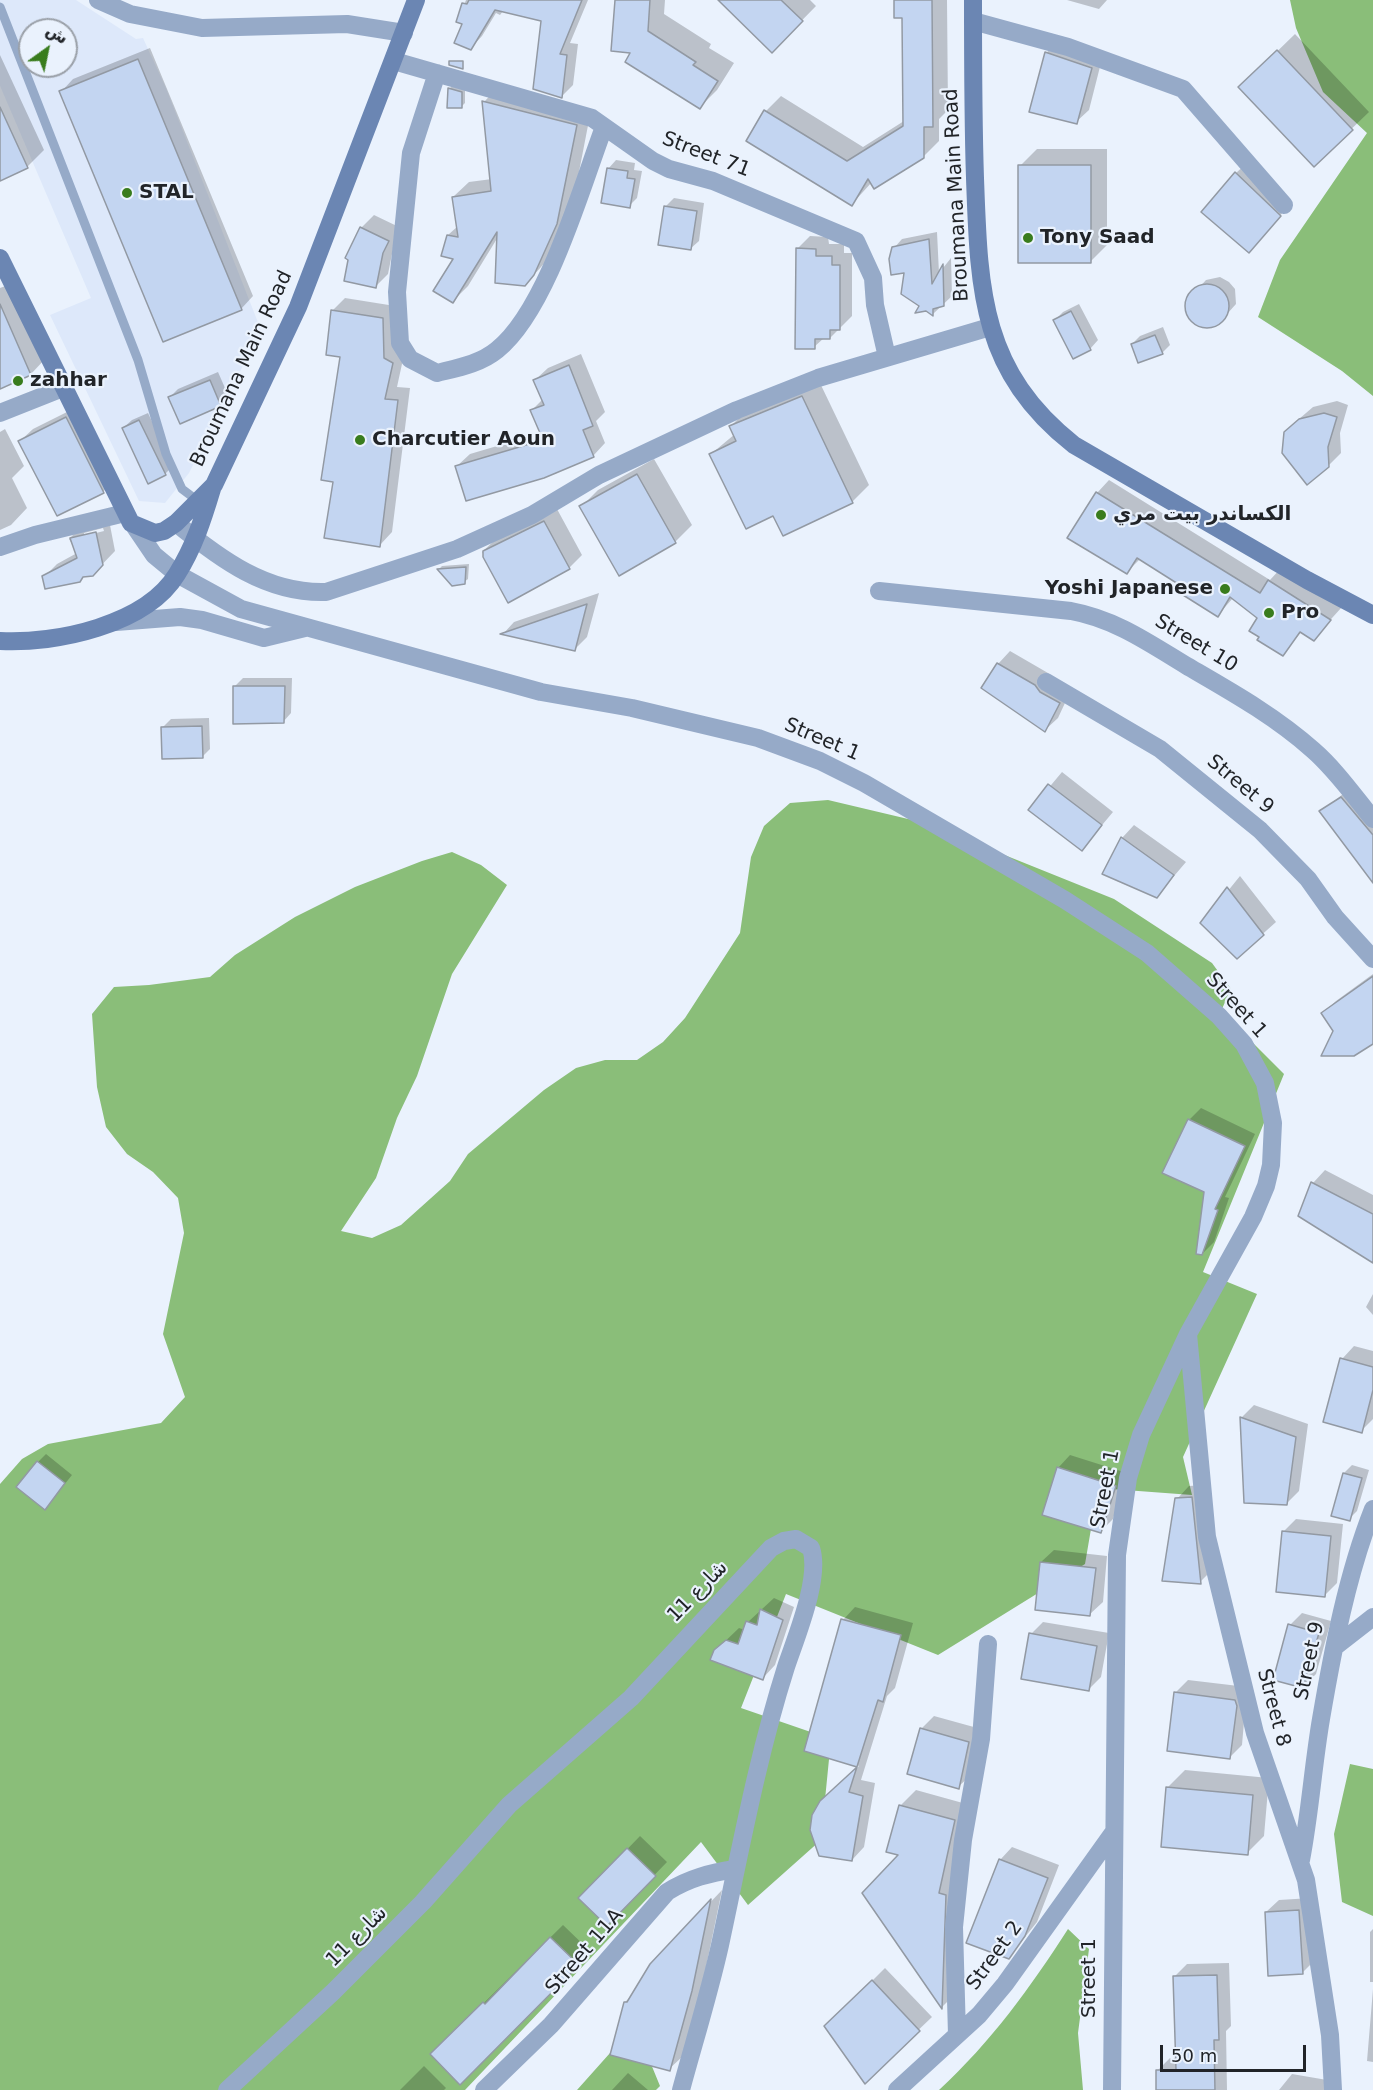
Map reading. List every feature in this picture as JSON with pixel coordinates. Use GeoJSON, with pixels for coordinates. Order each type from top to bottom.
{"type":"FeatureCollection","features":[{"type":"Feature","properties":{"kind":"main road","name":"Broumana Main Road"},"geometry":{"type":"LineString","coordinates":[[130,520],[155,533],[176,523],[214,485],[298,307],[416,0]]}},
{"type":"Feature","properties":{"kind":"main road","name":"Broumana Main Road"},"geometry":{"type":"LineString","coordinates":[[973,0],[977,221],[981,287],[990,327],[1009,372],[1028,401],[1048,424],[1074,444],[1298,575],[1373,615]]}},
{"type":"Feature","properties":{"kind":"main road"},"geometry":{"type":"LineString","coordinates":[[0,258],[130,520]]}},
{"type":"Feature","properties":{"kind":"main road"},"geometry":{"type":"LineString","coordinates":[[0,641],[84,632],[140,609],[167,587],[177,574],[196,540],[214,485]]}},
{"type":"Feature","properties":{"kind":"street"},"geometry":{"type":"LineString","coordinates":[[98,0],[130,14],[202,28],[347,24],[404,33]]}},
{"type":"Feature","properties":{"kind":"street"},"geometry":{"type":"LineString","coordinates":[[973,21],[1068,47],[1183,89],[1284,205]]}},
{"type":"Feature","properties":{"kind":"street","name":"Street 71"},"geometry":{"type":"LineString","coordinates":[[394,61],[592,118],[653,161],[669,169],[713,181],[856,241],[873,278],[875,305],[887,357]]}},
{"type":"Feature","properties":{"kind":"street"},"geometry":{"type":"LineString","coordinates":[[437,73],[411,153],[397,292],[400,343],[410,359],[437,374],[468,366],[497,351],[538,295],[558,252],[604,127]]}},
{"type":"Feature","properties":{"kind":"street"},"geometry":{"type":"LineString","coordinates":[[176,523],[196,540],[265,583],[307,592],[326,592],[457,549],[532,515],[599,475],[737,410],[818,378],[990,327]]}},
{"type":"Feature","properties":{"kind":"street"},"geometry":{"type":"LineString","coordinates":[[0,414],[63,388]]}},
{"type":"Feature","properties":{"kind":"street"},"geometry":{"type":"LineString","coordinates":[[0,547],[35,535],[130,520]]}},
{"type":"Feature","properties":{"kind":"street","name":"Street 1"},"geometry":{"type":"LineString","coordinates":[[130,520],[154,555],[177,574],[240,609],[541,692],[632,708],[736,732],[820,761],[968,843],[1147,953],[1198,995],[1244,1044],[1265,1083],[1272,1104],[1274,1142],[1266,1186],[1253,1217],[1188,1334],[1141,1435],[1128,1478],[1117,1555],[1112,2090]]}},
{"type":"Feature","properties":{"kind":"street","name":"Street 10"},"geometry":{"type":"LineString","coordinates":[[879,591],[1071,611],[1095,615],[1115,624],[1279,723],[1314,751],[1373,819]]}},
{"type":"Feature","properties":{"kind":"street"},"geometry":{"type":"LineString","coordinates":[[112,622],[180,617],[264,638],[305,628]]}},
{"type":"Feature","properties":{"kind":"street","name":"Street 9"},"geometry":{"type":"LineString","coordinates":[[1046,682],[1160,749],[1260,830],[1308,879],[1335,917],[1373,959]]}},
{"type":"Feature","properties":{"kind":"street","name":"Street 8"},"geometry":{"type":"LineString","coordinates":[[1188,1334],[1207,1537],[1258,1744],[1306,1880],[1330,2035],[1333,2090]]}},
{"type":"Feature","properties":{"kind":"street","name":"Street 9"},"geometry":{"type":"LineString","coordinates":[[1300,1860],[1309,1818],[1321,1719],[1336,1646],[1353,1571],[1373,1509]]}},
{"type":"Feature","properties":{"kind":"street","name":"شارع 11"},"geometry":{"type":"LineString","coordinates":[[227,2090],[333,1992],[399,1926],[509,1806],[631,1698],[771,1548],[784,1541],[796,1539],[811,1548],[814,1566],[807,1599],[769,1723],[719,1947],[681,2090]]}},
{"type":"Feature","properties":{"kind":"street"},"geometry":{"type":"LineString","coordinates":[[1336,1646],[1373,1617]]}},
{"type":"Feature","properties":{"kind":"street"},"geometry":{"type":"LineString","coordinates":[[957,2036],[954,1927],[963,1840],[981,1739],[988,1644]]}},
{"type":"Feature","properties":{"kind":"street","name":"Street 2"},"geometry":{"type":"LineString","coordinates":[[897,2090],[979,2015],[1005,1984],[1113,1833]]}},
{"type":"Feature","properties":{"kind":"street","name":"Street 11A"},"geometry":{"type":"LineString","coordinates":[[484,2090],[551,2025],[668,1892],[683,1882],[705,1874],[735,1869]]}},
{"type":"Feature","properties":{"kind":"lane"},"geometry":{"type":"LineString","coordinates":[[0,7],[138,360],[166,454],[182,489],[198,501]]}},
{"type":"Feature","properties":{"kind":"shaded area","name":"STAL"},"geometry":{"type":"Polygon","coordinates":[[[0,0],[76,0],[136,39],[143,38],[166,88],[261,330],[189,473],[165,503],[139,501],[50,315],[91,298],[0,86],[0,0]]]}},
{"type":"Feature","properties":{"kind":"green space"},"geometry":{"type":"Polygon","coordinates":[[[1290,0],[1373,0],[1373,396],[1342,371],[1258,317],[1280,260],[1367,133],[1323,92],[1296,28],[1290,0]]]}},
{"type":"Feature","properties":{"kind":"green space"},"geometry":{"type":"Polygon","coordinates":[[[828,800],[925,823],[1114,899],[1212,963],[1231,989],[1221,1011],[1284,1074],[1203,1272],[1257,1294],[1183,1457],[1192,1495],[1098,1488],[1085,1564],[938,1655],[786,1594],[741,1708],[831,1739],[821,1840],[748,1905],[701,1842],[465,2090],[0,2090],[0,1484],[22,1459],[48,1444],[161,1423],[185,1397],[163,1334],[184,1233],[178,1198],[153,1172],[127,1154],[106,1127],[97,1087],[92,1014],[114,987],[210,977],[235,955],[295,917],[355,887],[422,861],[452,852],[481,865],[507,885],[452,974],[417,1076],[397,1118],[376,1178],[341,1231],[372,1238],[401,1225],[450,1181],[468,1154],[544,1090],[576,1068],[605,1060],[637,1060],[663,1042],[685,1018],[740,933],[751,857],[764,826],[790,803],[828,800]]]}},
{"type":"Feature","properties":{"kind":"green space"},"geometry":{"type":"Polygon","coordinates":[[[1350,1764],[1373,1769],[1373,1916],[1342,1902],[1334,1834],[1350,1764]]]}},
{"type":"Feature","properties":{"kind":"green space"},"geometry":{"type":"Polygon","coordinates":[[[1068,1929],[1089,1949],[1078,2033],[1083,2090],[939,2090],[993,2034],[1068,1929]]]}},
{"type":"Feature","properties":{"kind":"green space"},"geometry":{"type":"Polygon","coordinates":[[[635,2025],[660,2086],[656,2090],[577,2090],[635,2025]]]}},
{"type":"Feature","properties":{"kind":"building"},"geometry":{"type":"Polygon","coordinates":[[[469,0],[582,0],[560,54],[567,55],[562,98],[533,89],[541,21],[495,10],[471,50],[454,43],[462,24],[456,22],[462,3],[467,4],[469,0]]]}},
{"type":"Feature","properties":{"kind":"building"},"geometry":{"type":"Polygon","coordinates":[[[615,0],[650,0],[648,31],[696,62],[693,65],[718,81],[700,109],[625,62],[630,53],[611,51],[615,0]]]}},
{"type":"Feature","properties":{"kind":"building"},"geometry":{"type":"Polygon","coordinates":[[[718,0],[781,0],[803,21],[772,53],[718,0]]]}},
{"type":"Feature","properties":{"kind":"building"},"geometry":{"type":"Polygon","coordinates":[[[894,0],[932,0],[933,127],[924,127],[924,158],[874,189],[868,179],[852,206],[746,141],[764,110],[847,161],[903,126],[902,18],[894,18],[894,0]]]}},
{"type":"Feature","properties":{"kind":"building"},"geometry":{"type":"Polygon","coordinates":[[[1277,50],[1353,130],[1314,167],[1238,87],[1277,50]]]}},
{"type":"Feature","properties":{"kind":"building"},"geometry":{"type":"Polygon","coordinates":[[[1045,52],[1092,68],[1077,124],[1029,112],[1045,52]]]}},
{"type":"Feature","properties":{"kind":"building"},"geometry":{"type":"Polygon","coordinates":[[[138,59],[242,310],[163,342],[59,91],[138,59]]]}},
{"type":"Feature","properties":{"kind":"building"},"geometry":{"type":"Polygon","coordinates":[[[449,61],[463,61],[463,69],[449,65],[449,61]]]}},
{"type":"Feature","properties":{"kind":"building"},"geometry":{"type":"Polygon","coordinates":[[[448,88],[462,92],[462,108],[447,108],[448,88]]]}},
{"type":"Feature","properties":{"kind":"building"},"geometry":{"type":"Polygon","coordinates":[[[482,101],[577,125],[557,224],[534,275],[525,286],[495,283],[497,232],[453,303],[433,291],[453,259],[441,256],[447,235],[458,237],[452,197],[491,191],[482,101]]]}},
{"type":"Feature","properties":{"kind":"building"},"geometry":{"type":"Polygon","coordinates":[[[0,107],[28,168],[0,181],[0,107]]]}},
{"type":"Feature","properties":{"kind":"building"},"geometry":{"type":"Polygon","coordinates":[[[1018,165],[1091,165],[1091,263],[1018,263],[1018,165]]]}},
{"type":"Feature","properties":{"kind":"building"},"geometry":{"type":"Polygon","coordinates":[[[607,168],[628,171],[627,178],[635,179],[630,208],[601,203],[607,168]]]}},
{"type":"Feature","properties":{"kind":"building"},"geometry":{"type":"Polygon","coordinates":[[[1235,172],[1281,216],[1249,253],[1201,212],[1235,172]]]}},
{"type":"Feature","properties":{"kind":"building"},"geometry":{"type":"Polygon","coordinates":[[[664,206],[697,211],[691,250],[658,245],[664,206]]]}},
{"type":"Feature","properties":{"kind":"building"},"geometry":{"type":"Polygon","coordinates":[[[360,227],[389,241],[383,253],[376,288],[344,281],[348,260],[345,258],[360,227]]]}},
{"type":"Feature","properties":{"kind":"building"},"geometry":{"type":"Polygon","coordinates":[[[929,239],[932,284],[943,264],[944,306],[933,309],[933,316],[926,311],[915,313],[919,306],[901,294],[904,273],[891,275],[889,259],[892,247],[929,239]]]}},
{"type":"Feature","properties":{"kind":"building"},"geometry":{"type":"Polygon","coordinates":[[[796,248],[816,249],[816,256],[832,256],[832,265],[840,265],[840,330],[830,330],[830,339],[815,339],[815,349],[795,349],[796,248]]]}},
{"type":"Feature","properties":{"kind":"building"},"geometry":{"type":"Polygon","coordinates":[[[1207,284],[1223,290],[1229,306],[1223,322],[1207,328],[1191,322],[1185,306],[1191,290],[1207,284]]]}},
{"type":"Feature","properties":{"kind":"building"},"geometry":{"type":"Polygon","coordinates":[[[0,304],[31,375],[0,389],[0,304]]]}},
{"type":"Feature","properties":{"kind":"building","name":"Charcutier Aoun"},"geometry":{"type":"Polygon","coordinates":[[[331,310],[383,318],[384,358],[393,363],[385,399],[398,400],[380,547],[324,538],[333,482],[321,480],[340,357],[326,355],[331,310]]]}},
{"type":"Feature","properties":{"kind":"building"},"geometry":{"type":"Polygon","coordinates":[[[1071,311],[1091,350],[1073,359],[1053,320],[1071,311]]]}},
{"type":"Feature","properties":{"kind":"building"},"geometry":{"type":"Polygon","coordinates":[[[1155,335],[1163,354],[1138,363],[1131,344],[1155,335]]]}},
{"type":"Feature","properties":{"kind":"building"},"geometry":{"type":"Polygon","coordinates":[[[569,365],[593,426],[583,430],[594,457],[544,478],[466,501],[455,466],[543,440],[530,410],[544,405],[533,380],[569,365]]]}},
{"type":"Feature","properties":{"kind":"building"},"geometry":{"type":"Polygon","coordinates":[[[210,380],[221,406],[180,424],[168,397],[210,380]]]}},
{"type":"Feature","properties":{"kind":"building"},"geometry":{"type":"Polygon","coordinates":[[[802,396],[853,503],[783,536],[773,516],[746,529],[709,454],[736,441],[729,426],[802,396]]]}},
{"type":"Feature","properties":{"kind":"building"},"geometry":{"type":"Polygon","coordinates":[[[1324,413],[1337,417],[1328,447],[1329,467],[1307,485],[1282,453],[1284,432],[1299,419],[1324,413]]]}},
{"type":"Feature","properties":{"kind":"building"},"geometry":{"type":"Polygon","coordinates":[[[66,417],[104,493],[57,516],[18,441],[66,417]]]}},
{"type":"Feature","properties":{"kind":"building"},"geometry":{"type":"Polygon","coordinates":[[[139,420],[166,475],[148,484],[122,428],[139,420]]]}},
{"type":"Feature","properties":{"kind":"building"},"geometry":{"type":"Polygon","coordinates":[[[637,474],[676,543],[619,576],[579,506],[637,474]]]}},
{"type":"Feature","properties":{"kind":"building"},"geometry":{"type":"Polygon","coordinates":[[[1096,492],[1260,593],[1268,580],[1331,620],[1314,641],[1300,632],[1283,656],[1257,640],[1259,637],[1249,631],[1257,618],[1230,597],[1218,617],[1183,595],[1186,589],[1137,558],[1127,574],[1067,538],[1096,492]]]}},
{"type":"Feature","properties":{"kind":"building"},"geometry":{"type":"Polygon","coordinates":[[[544,521],[570,569],[508,603],[483,557],[483,551],[544,521]]]}},
{"type":"Feature","properties":{"kind":"building"},"geometry":{"type":"Polygon","coordinates":[[[96,532],[103,565],[93,576],[83,577],[80,582],[45,589],[42,576],[77,558],[70,538],[96,532]]]}},
{"type":"Feature","properties":{"kind":"building"},"geometry":{"type":"Polygon","coordinates":[[[466,567],[465,584],[452,586],[437,569],[466,567]]]}},
{"type":"Feature","properties":{"kind":"building"},"geometry":{"type":"Polygon","coordinates":[[[587,604],[575,651],[500,634],[587,604]]]}},
{"type":"Feature","properties":{"kind":"building"},"geometry":{"type":"Polygon","coordinates":[[[997,663],[1060,703],[1045,732],[981,688],[997,663]]]}},
{"type":"Feature","properties":{"kind":"building"},"geometry":{"type":"Polygon","coordinates":[[[233,686],[285,686],[284,723],[233,724],[233,686]]]}},
{"type":"Feature","properties":{"kind":"building"},"geometry":{"type":"Polygon","coordinates":[[[202,726],[203,758],[162,759],[161,727],[202,726]]]}},
{"type":"Feature","properties":{"kind":"building"},"geometry":{"type":"Polygon","coordinates":[[[1048,784],[1102,825],[1082,851],[1028,810],[1048,784]]]}},
{"type":"Feature","properties":{"kind":"building"},"geometry":{"type":"Polygon","coordinates":[[[1341,797],[1373,835],[1373,883],[1319,811],[1341,797]]]}},
{"type":"Feature","properties":{"kind":"building"},"geometry":{"type":"Polygon","coordinates":[[[1121,837],[1174,875],[1157,898],[1102,874],[1121,837]]]}},
{"type":"Feature","properties":{"kind":"building"},"geometry":{"type":"Polygon","coordinates":[[[1227,887],[1264,935],[1237,959],[1200,923],[1227,887]]]}},
{"type":"Feature","properties":{"kind":"building"},"geometry":{"type":"Polygon","coordinates":[[[1373,976],[1373,1044],[1354,1056],[1321,1056],[1333,1031],[1321,1013],[1373,976]]]}},
{"type":"Feature","properties":{"kind":"building"},"geometry":{"type":"Polygon","coordinates":[[[1188,1119],[1245,1146],[1215,1209],[1218,1210],[1202,1255],[1196,1254],[1204,1192],[1162,1173],[1188,1119]]]}},
{"type":"Feature","properties":{"kind":"building"},"geometry":{"type":"Polygon","coordinates":[[[1311,1182],[1373,1214],[1373,1263],[1298,1216],[1311,1182]]]}},
{"type":"Feature","properties":{"kind":"building"},"geometry":{"type":"Polygon","coordinates":[[[1340,1358],[1373,1367],[1373,1390],[1362,1433],[1323,1422],[1340,1358]]]}},
{"type":"Feature","properties":{"kind":"building"},"geometry":{"type":"Polygon","coordinates":[[[1240,1417],[1296,1437],[1287,1505],[1244,1503],[1240,1417]]]}},
{"type":"Feature","properties":{"kind":"building"},"geometry":{"type":"Polygon","coordinates":[[[37,1461],[65,1483],[45,1510],[16,1487],[37,1461]]]}},
{"type":"Feature","properties":{"kind":"building"},"geometry":{"type":"Polygon","coordinates":[[[1057,1467],[1116,1486],[1101,1533],[1042,1515],[1057,1467]]]}},
{"type":"Feature","properties":{"kind":"building"},"geometry":{"type":"Polygon","coordinates":[[[1343,1473],[1362,1478],[1350,1521],[1331,1516],[1343,1473]]]}},
{"type":"Feature","properties":{"kind":"building"},"geometry":{"type":"Polygon","coordinates":[[[1192,1497],[1201,1584],[1162,1581],[1175,1498],[1192,1497]]]}},
{"type":"Feature","properties":{"kind":"building"},"geometry":{"type":"Polygon","coordinates":[[[1282,1531],[1331,1536],[1325,1597],[1276,1592],[1282,1531]]]}},
{"type":"Feature","properties":{"kind":"building"},"geometry":{"type":"Polygon","coordinates":[[[1040,1562],[1096,1568],[1090,1616],[1035,1610],[1040,1562]]]}},
{"type":"Feature","properties":{"kind":"building"},"geometry":{"type":"Polygon","coordinates":[[[760,1609],[783,1620],[763,1680],[710,1660],[714,1650],[726,1640],[738,1644],[746,1621],[757,1625],[760,1609]]]}},
{"type":"Feature","properties":{"kind":"building"},"geometry":{"type":"Polygon","coordinates":[[[841,1619],[901,1635],[883,1702],[878,1700],[857,1767],[804,1751],[841,1619]]]}},
{"type":"Feature","properties":{"kind":"building"},"geometry":{"type":"Polygon","coordinates":[[[1288,1624],[1319,1633],[1303,1688],[1273,1680],[1288,1624]]]}},
{"type":"Feature","properties":{"kind":"building"},"geometry":{"type":"Polygon","coordinates":[[[1029,1633],[1097,1646],[1089,1691],[1021,1679],[1029,1633]]]}},
{"type":"Feature","properties":{"kind":"building"},"geometry":{"type":"Polygon","coordinates":[[[1174,1692],[1235,1700],[1237,1706],[1230,1759],[1167,1751],[1174,1692]]]}},
{"type":"Feature","properties":{"kind":"building"},"geometry":{"type":"Polygon","coordinates":[[[920,1728],[969,1742],[959,1789],[907,1774],[920,1728]]]}},
{"type":"Feature","properties":{"kind":"building"},"geometry":{"type":"Polygon","coordinates":[[[857,1767],[849,1792],[863,1796],[852,1861],[819,1856],[810,1830],[812,1815],[820,1801],[857,1767]]]}},
{"type":"Feature","properties":{"kind":"building"},"geometry":{"type":"Polygon","coordinates":[[[1166,1787],[1253,1795],[1248,1855],[1161,1847],[1166,1787]]]}},
{"type":"Feature","properties":{"kind":"building"},"geometry":{"type":"Polygon","coordinates":[[[899,1805],[955,1820],[939,1893],[946,1895],[942,2009],[862,1893],[898,1855],[886,1852],[899,1805]]]}},
{"type":"Feature","properties":{"kind":"building"},"geometry":{"type":"Polygon","coordinates":[[[627,1848],[656,1876],[607,1926],[578,1898],[627,1848]]]}},
{"type":"Feature","properties":{"kind":"building"},"geometry":{"type":"Polygon","coordinates":[[[999,1859],[1048,1878],[1025,1936],[1009,1959],[966,1943],[999,1859]]]}},
{"type":"Feature","properties":{"kind":"building"},"geometry":{"type":"Polygon","coordinates":[[[711,1899],[692,1991],[670,2071],[610,2055],[624,2002],[627,2002],[650,1964],[711,1899]]]}},
{"type":"Feature","properties":{"kind":"building"},"geometry":{"type":"Polygon","coordinates":[[[1299,1910],[1303,1974],[1268,1976],[1265,1912],[1299,1910]]]}},
{"type":"Feature","properties":{"kind":"building"},"geometry":{"type":"Polygon","coordinates":[[[550,1937],[579,1965],[460,2085],[430,2054],[483,2002],[485,2004],[550,1937]]]}},
{"type":"Feature","properties":{"kind":"building"},"geometry":{"type":"Polygon","coordinates":[[[1217,1975],[1219,2040],[1214,2040],[1215,2090],[1156,2090],[1156,2070],[1176,2070],[1173,1976],[1217,1975]]]}},
{"type":"Feature","properties":{"kind":"building"},"geometry":{"type":"Polygon","coordinates":[[[872,1980],[920,2031],[865,2084],[824,2026],[872,1980]]]}},
{"type":"Feature","properties":{"kind":"place","name":"STAL"},"geometry":{"type":"Point","coordinates":[127,193]}},
{"type":"Feature","properties":{"kind":"place","name":"Tony Saad"},"geometry":{"type":"Point","coordinates":[1028,238]}},
{"type":"Feature","properties":{"kind":"place","name":"zahhar"},"geometry":{"type":"Point","coordinates":[18,381]}},
{"type":"Feature","properties":{"kind":"place","name":"Charcutier Aoun"},"geometry":{"type":"Point","coordinates":[360,440]}},
{"type":"Feature","properties":{"kind":"place","name":"الكساندر بيت مري"},"geometry":{"type":"Point","coordinates":[1101,515]}},
{"type":"Feature","properties":{"kind":"place","name":"Yoshi Japanese"},"geometry":{"type":"Point","coordinates":[1225,589]}},
{"type":"Feature","properties":{"kind":"place","name":"Pro"},"geometry":{"type":"Point","coordinates":[1269,613]}}]}
